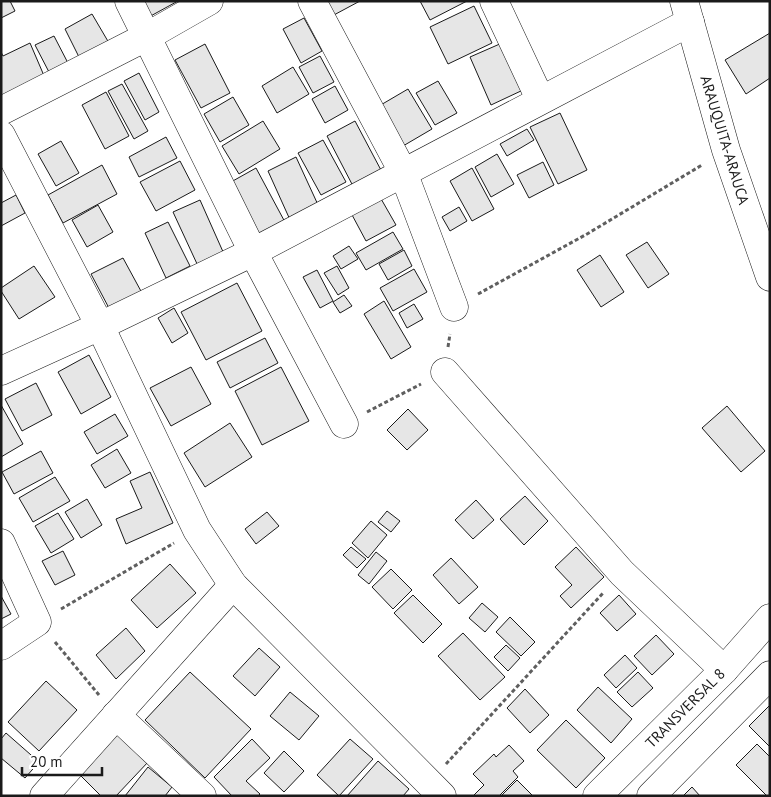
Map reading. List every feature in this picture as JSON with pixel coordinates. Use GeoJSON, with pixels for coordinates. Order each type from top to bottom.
{"type":"FeatureCollection","features":[{"type":"Feature","properties":{"kind":"street"},"geometry":{"type":"LineString","coordinates":[[129,1],[253,252],[344,424]]}},
{"type":"Feature","properties":{"kind":"street"},"geometry":{"type":"LineString","coordinates":[[1,111],[146,37],[210,1]]}},
{"type":"Feature","properties":{"kind":"street"},"geometry":{"type":"LineString","coordinates":[[312,1],[403,172],[454,307]]}},
{"type":"Feature","properties":{"kind":"street"},"geometry":{"type":"LineString","coordinates":[[494,1],[540,100]]}},
{"type":"Feature","properties":{"kind":"street"},"geometry":{"type":"LineString","coordinates":[[1,371],[100,326],[253,252],[540,100],[687,12]]}},
{"type":"Feature","properties":{"kind":"street","name":"ARAUQUITA-ARAUCA"},"geometry":{"type":"LineString","coordinates":[[687,12],[726,150],[770,277]]}},
{"type":"Feature","properties":{"kind":"street"},"geometry":{"type":"LineString","coordinates":[[1,135],[100,326],[197,530],[233,585],[429,792]]}},
{"type":"Feature","properties":{"kind":"street"},"geometry":{"type":"LineString","coordinates":[[445,372],[622,573],[724,670]]}},
{"type":"Feature","properties":{"kind":"street"},"geometry":{"type":"LineString","coordinates":[[1,542],[38,622],[1,646]]}},
{"type":"Feature","properties":{"kind":"street"},"geometry":{"type":"LineString","coordinates":[[44,796],[233,585]]}},
{"type":"Feature","properties":{"kind":"street","name":"TRANSVERSAL 8"},"geometry":{"type":"LineString","coordinates":[[597,796],[724,670],[770,618]]}},
{"type":"Feature","properties":{"kind":"street"},"geometry":{"type":"LineString","coordinates":[[650,796],[770,675]]}},
{"type":"Feature","properties":{"kind":"street"},"geometry":{"type":"LineString","coordinates":[[116,715],[202,796]]}},
{"type":"Feature","properties":{"kind":"path"},"geometry":{"type":"LineString","coordinates":[[344,424],[445,372],[454,307],[587,234],[726,150]]}},
{"type":"Feature","properties":{"kind":"path"},"geometry":{"type":"LineString","coordinates":[[116,715],[38,622],[197,530]]}},
{"type":"Feature","properties":{"kind":"path"},"geometry":{"type":"LineString","coordinates":[[429,792],[622,573]]}},
{"type":"Feature","properties":{"kind":"building"},"geometry":{"type":"Polygon","coordinates":[[[1,1],[10,1],[15,11],[1,18],[1,1]]]}},
{"type":"Feature","properties":{"kind":"building"},"geometry":{"type":"Polygon","coordinates":[[[138,1],[178,1],[147,18],[138,1]]]}},
{"type":"Feature","properties":{"kind":"building"},"geometry":{"type":"Polygon","coordinates":[[[324,1],[360,1],[332,16],[324,1]]]}},
{"type":"Feature","properties":{"kind":"building"},"geometry":{"type":"Polygon","coordinates":[[[420,1],[467,1],[430,20],[420,1]]]}},
{"type":"Feature","properties":{"kind":"building"},"geometry":{"type":"Polygon","coordinates":[[[474,6],[492,43],[448,64],[430,27],[474,6]]]}},
{"type":"Feature","properties":{"kind":"building"},"geometry":{"type":"Polygon","coordinates":[[[92,14],[109,43],[80,59],[65,29],[92,14]]]}},
{"type":"Feature","properties":{"kind":"building"},"geometry":{"type":"Polygon","coordinates":[[[304,18],[322,51],[301,63],[283,29],[304,18]]]}},
{"type":"Feature","properties":{"kind":"building"},"geometry":{"type":"Polygon","coordinates":[[[770,33],[770,78],[746,94],[725,60],[770,33]]]}},
{"type":"Feature","properties":{"kind":"building"},"geometry":{"type":"Polygon","coordinates":[[[54,36],[69,65],[50,74],[35,45],[54,36]]]}},
{"type":"Feature","properties":{"kind":"building"},"geometry":{"type":"Polygon","coordinates":[[[30,43],[45,78],[1,99],[1,52],[3,56],[30,43]]]}},
{"type":"Feature","properties":{"kind":"building"},"geometry":{"type":"Polygon","coordinates":[[[502,43],[523,90],[491,105],[470,57],[502,43]]]}},
{"type":"Feature","properties":{"kind":"building"},"geometry":{"type":"Polygon","coordinates":[[[205,44],[230,93],[201,108],[175,60],[205,44]]]}},
{"type":"Feature","properties":{"kind":"building"},"geometry":{"type":"Polygon","coordinates":[[[320,56],[334,82],[313,93],[299,67],[320,56]]]}},
{"type":"Feature","properties":{"kind":"building"},"geometry":{"type":"Polygon","coordinates":[[[293,67],[309,94],[277,113],[262,86],[293,67]]]}},
{"type":"Feature","properties":{"kind":"building"},"geometry":{"type":"Polygon","coordinates":[[[139,73],[159,112],[145,120],[124,81],[139,73]]]}},
{"type":"Feature","properties":{"kind":"building"},"geometry":{"type":"Polygon","coordinates":[[[438,81],[457,113],[435,125],[416,93],[438,81]]]}},
{"type":"Feature","properties":{"kind":"building"},"geometry":{"type":"Polygon","coordinates":[[[122,84],[148,131],[134,139],[108,91],[122,84]]]}},
{"type":"Feature","properties":{"kind":"building"},"geometry":{"type":"Polygon","coordinates":[[[335,86],[348,110],[325,123],[312,99],[335,86]]]}},
{"type":"Feature","properties":{"kind":"building"},"geometry":{"type":"Polygon","coordinates":[[[408,89],[432,129],[403,146],[379,106],[408,89]]]}},
{"type":"Feature","properties":{"kind":"building"},"geometry":{"type":"Polygon","coordinates":[[[106,92],[129,136],[105,149],[82,105],[106,92]]]}},
{"type":"Feature","properties":{"kind":"building"},"geometry":{"type":"Polygon","coordinates":[[[233,97],[249,125],[220,142],[204,114],[233,97]]]}},
{"type":"Feature","properties":{"kind":"building"},"geometry":{"type":"Polygon","coordinates":[[[560,113],[587,170],[558,184],[530,127],[560,113]]]}},
{"type":"Feature","properties":{"kind":"building"},"geometry":{"type":"Polygon","coordinates":[[[263,121],[280,149],[239,174],[222,146],[263,121]]]}},
{"type":"Feature","properties":{"kind":"building"},"geometry":{"type":"Polygon","coordinates":[[[355,121],[382,172],[354,188],[327,136],[355,121]]]}},
{"type":"Feature","properties":{"kind":"building"},"geometry":{"type":"Polygon","coordinates":[[[527,129],[534,140],[507,156],[500,144],[527,129]]]}},
{"type":"Feature","properties":{"kind":"building"},"geometry":{"type":"Polygon","coordinates":[[[166,137],[177,158],[139,177],[129,157],[166,137]]]}},
{"type":"Feature","properties":{"kind":"building"},"geometry":{"type":"Polygon","coordinates":[[[323,140],[346,182],[321,195],[298,153],[323,140]]]}},
{"type":"Feature","properties":{"kind":"building"},"geometry":{"type":"Polygon","coordinates":[[[61,141],[79,173],[56,186],[38,154],[61,141]]]}},
{"type":"Feature","properties":{"kind":"building"},"geometry":{"type":"Polygon","coordinates":[[[497,154],[514,184],[491,197],[475,167],[497,154]]]}},
{"type":"Feature","properties":{"kind":"building"},"geometry":{"type":"Polygon","coordinates":[[[296,157],[319,207],[291,222],[268,171],[296,157]]]}},
{"type":"Feature","properties":{"kind":"building"},"geometry":{"type":"Polygon","coordinates":[[[180,161],[195,190],[156,211],[140,182],[180,161]]]}},
{"type":"Feature","properties":{"kind":"building"},"geometry":{"type":"Polygon","coordinates":[[[543,162],[554,185],[529,198],[517,175],[543,162]]]}},
{"type":"Feature","properties":{"kind":"building"},"geometry":{"type":"Polygon","coordinates":[[[102,165],[117,194],[63,223],[48,195],[102,165]]]}},
{"type":"Feature","properties":{"kind":"building"},"geometry":{"type":"Polygon","coordinates":[[[256,168],[286,224],[261,238],[231,182],[256,168]]]}},
{"type":"Feature","properties":{"kind":"building"},"geometry":{"type":"Polygon","coordinates":[[[472,168],[494,209],[472,221],[450,181],[472,168]]]}},
{"type":"Feature","properties":{"kind":"building"},"geometry":{"type":"Polygon","coordinates":[[[16,195],[25,213],[1,226],[1,203],[16,195]]]}},
{"type":"Feature","properties":{"kind":"building"},"geometry":{"type":"Polygon","coordinates":[[[380,197],[396,225],[366,241],[351,213],[380,197]]]}},
{"type":"Feature","properties":{"kind":"building"},"geometry":{"type":"Polygon","coordinates":[[[200,200],[224,254],[198,266],[173,212],[200,200]]]}},
{"type":"Feature","properties":{"kind":"building"},"geometry":{"type":"Polygon","coordinates":[[[98,205],[113,232],[87,247],[72,220],[98,205]]]}},
{"type":"Feature","properties":{"kind":"building"},"geometry":{"type":"Polygon","coordinates":[[[459,207],[467,221],[450,231],[442,217],[459,207]]]}},
{"type":"Feature","properties":{"kind":"building"},"geometry":{"type":"Polygon","coordinates":[[[168,222],[190,266],[166,278],[145,233],[168,222]]]}},
{"type":"Feature","properties":{"kind":"building"},"geometry":{"type":"Polygon","coordinates":[[[393,232],[403,249],[366,270],[356,253],[393,232]]]}},
{"type":"Feature","properties":{"kind":"building"},"geometry":{"type":"Polygon","coordinates":[[[647,242],[669,274],[648,288],[626,255],[647,242]]]}},
{"type":"Feature","properties":{"kind":"building"},"geometry":{"type":"Polygon","coordinates":[[[349,246],[358,259],[341,269],[333,256],[349,246]]]}},
{"type":"Feature","properties":{"kind":"building"},"geometry":{"type":"Polygon","coordinates":[[[404,250],[412,266],[388,280],[379,264],[404,250]]]}},
{"type":"Feature","properties":{"kind":"building"},"geometry":{"type":"Polygon","coordinates":[[[600,255],[624,292],[601,307],[577,270],[600,255]]]}},
{"type":"Feature","properties":{"kind":"building"},"geometry":{"type":"Polygon","coordinates":[[[123,258],[142,293],[110,310],[91,274],[123,258]]]}},
{"type":"Feature","properties":{"kind":"building"},"geometry":{"type":"Polygon","coordinates":[[[34,266],[55,297],[19,319],[1,291],[1,288],[34,266]]]}},
{"type":"Feature","properties":{"kind":"building"},"geometry":{"type":"Polygon","coordinates":[[[337,266],[349,288],[338,295],[324,273],[337,266]]]}},
{"type":"Feature","properties":{"kind":"building"},"geometry":{"type":"Polygon","coordinates":[[[414,269],[427,292],[393,311],[380,288],[414,269]]]}},
{"type":"Feature","properties":{"kind":"building"},"geometry":{"type":"Polygon","coordinates":[[[317,270],[333,301],[320,308],[303,277],[317,270]]]}},
{"type":"Feature","properties":{"kind":"building"},"geometry":{"type":"Polygon","coordinates":[[[237,283],[262,331],[206,360],[181,312],[237,283]]]}},
{"type":"Feature","properties":{"kind":"building"},"geometry":{"type":"Polygon","coordinates":[[[344,295],[352,306],[340,313],[333,302],[344,295]]]}},
{"type":"Feature","properties":{"kind":"building"},"geometry":{"type":"Polygon","coordinates":[[[384,301],[411,347],[391,359],[364,314],[384,301]]]}},
{"type":"Feature","properties":{"kind":"building"},"geometry":{"type":"Polygon","coordinates":[[[414,304],[423,319],[407,328],[399,313],[414,304]]]}},
{"type":"Feature","properties":{"kind":"building"},"geometry":{"type":"Polygon","coordinates":[[[174,308],[188,333],[172,343],[158,318],[174,308]]]}},
{"type":"Feature","properties":{"kind":"building"},"geometry":{"type":"Polygon","coordinates":[[[265,338],[278,363],[230,388],[217,362],[265,338]]]}},
{"type":"Feature","properties":{"kind":"building"},"geometry":{"type":"Polygon","coordinates":[[[89,355],[111,397],[81,414],[58,372],[89,355]]]}},
{"type":"Feature","properties":{"kind":"building"},"geometry":{"type":"Polygon","coordinates":[[[191,367],[211,404],[171,426],[150,388],[191,367]]]}},
{"type":"Feature","properties":{"kind":"building"},"geometry":{"type":"Polygon","coordinates":[[[281,367],[309,421],[262,445],[235,391],[281,367]]]}},
{"type":"Feature","properties":{"kind":"building"},"geometry":{"type":"Polygon","coordinates":[[[36,383],[52,415],[22,431],[5,399],[36,383]]]}},
{"type":"Feature","properties":{"kind":"building"},"geometry":{"type":"Polygon","coordinates":[[[1,405],[23,444],[1,457],[1,405]]]}},
{"type":"Feature","properties":{"kind":"building"},"geometry":{"type":"Polygon","coordinates":[[[727,406],[765,451],[741,472],[702,428],[727,406]]]}},
{"type":"Feature","properties":{"kind":"building"},"geometry":{"type":"Polygon","coordinates":[[[408,409],[428,430],[407,450],[387,430],[408,409]]]}},
{"type":"Feature","properties":{"kind":"building"},"geometry":{"type":"Polygon","coordinates":[[[115,414],[128,436],[97,454],[84,432],[115,414]]]}},
{"type":"Feature","properties":{"kind":"building"},"geometry":{"type":"Polygon","coordinates":[[[230,423],[252,457],[205,487],[184,453],[230,423]]]}},
{"type":"Feature","properties":{"kind":"building"},"geometry":{"type":"Polygon","coordinates":[[[117,449],[131,473],[105,488],[91,465],[117,449]]]}},
{"type":"Feature","properties":{"kind":"building"},"geometry":{"type":"Polygon","coordinates":[[[41,451],[53,473],[14,494],[2,472],[41,451]]]}},
{"type":"Feature","properties":{"kind":"building"},"geometry":{"type":"Polygon","coordinates":[[[150,472],[173,523],[126,544],[116,519],[142,508],[130,481],[150,472]]]}},
{"type":"Feature","properties":{"kind":"building"},"geometry":{"type":"Polygon","coordinates":[[[55,477],[70,501],[33,522],[19,498],[55,477]]]}},
{"type":"Feature","properties":{"kind":"building"},"geometry":{"type":"Polygon","coordinates":[[[525,496],[548,521],[524,545],[500,519],[525,496]]]}},
{"type":"Feature","properties":{"kind":"building"},"geometry":{"type":"Polygon","coordinates":[[[87,499],[102,525],[81,538],[65,512],[87,499]]]}},
{"type":"Feature","properties":{"kind":"building"},"geometry":{"type":"Polygon","coordinates":[[[476,500],[494,520],[473,539],[455,520],[476,500]]]}},
{"type":"Feature","properties":{"kind":"building"},"geometry":{"type":"Polygon","coordinates":[[[387,511],[400,521],[391,532],[378,522],[387,511]]]}},
{"type":"Feature","properties":{"kind":"building"},"geometry":{"type":"Polygon","coordinates":[[[267,512],[279,526],[256,544],[245,529],[267,512]]]}},
{"type":"Feature","properties":{"kind":"building"},"geometry":{"type":"Polygon","coordinates":[[[58,513],[74,539],[51,553],[35,526],[58,513]]]}},
{"type":"Feature","properties":{"kind":"building"},"geometry":{"type":"Polygon","coordinates":[[[371,521],[387,535],[368,558],[352,543],[371,521]]]}},
{"type":"Feature","properties":{"kind":"building"},"geometry":{"type":"Polygon","coordinates":[[[351,547],[366,559],[357,568],[343,555],[351,547]]]}},
{"type":"Feature","properties":{"kind":"building"},"geometry":{"type":"Polygon","coordinates":[[[576,547],[604,577],[571,608],[560,596],[572,585],[555,567],[576,547]]]}},
{"type":"Feature","properties":{"kind":"building"},"geometry":{"type":"Polygon","coordinates":[[[63,551],[75,575],[55,585],[42,561],[63,551]]]}},
{"type":"Feature","properties":{"kind":"building"},"geometry":{"type":"Polygon","coordinates":[[[376,552],[387,561],[369,584],[358,575],[376,552]]]}},
{"type":"Feature","properties":{"kind":"building"},"geometry":{"type":"Polygon","coordinates":[[[451,558],[478,587],[459,604],[433,575],[451,558]]]}},
{"type":"Feature","properties":{"kind":"building"},"geometry":{"type":"Polygon","coordinates":[[[170,564],[196,593],[157,628],[131,600],[170,564]]]}},
{"type":"Feature","properties":{"kind":"building"},"geometry":{"type":"Polygon","coordinates":[[[391,569],[412,590],[393,609],[372,587],[391,569]]]}},
{"type":"Feature","properties":{"kind":"building"},"geometry":{"type":"Polygon","coordinates":[[[413,595],[442,624],[423,643],[394,613],[413,595]]]}},
{"type":"Feature","properties":{"kind":"building"},"geometry":{"type":"Polygon","coordinates":[[[619,595],[636,614],[617,631],[600,613],[619,595]]]}},
{"type":"Feature","properties":{"kind":"building"},"geometry":{"type":"Polygon","coordinates":[[[1,596],[11,614],[1,619],[1,596]]]}},
{"type":"Feature","properties":{"kind":"building"},"geometry":{"type":"Polygon","coordinates":[[[482,603],[498,617],[485,632],[469,618],[482,603]]]}},
{"type":"Feature","properties":{"kind":"building"},"geometry":{"type":"Polygon","coordinates":[[[510,617],[535,642],[521,656],[496,632],[510,617]]]}},
{"type":"Feature","properties":{"kind":"building"},"geometry":{"type":"Polygon","coordinates":[[[126,628],[145,651],[116,679],[96,655],[126,628]]]}},
{"type":"Feature","properties":{"kind":"building"},"geometry":{"type":"Polygon","coordinates":[[[463,633],[505,677],[480,700],[438,656],[463,633]]]}},
{"type":"Feature","properties":{"kind":"building"},"geometry":{"type":"Polygon","coordinates":[[[656,635],[674,654],[652,675],[634,656],[656,635]]]}},
{"type":"Feature","properties":{"kind":"building"},"geometry":{"type":"Polygon","coordinates":[[[506,645],[520,658],[508,671],[494,657],[506,645]]]}},
{"type":"Feature","properties":{"kind":"building"},"geometry":{"type":"Polygon","coordinates":[[[259,648],[280,667],[255,696],[233,676],[259,648]]]}},
{"type":"Feature","properties":{"kind":"building"},"geometry":{"type":"Polygon","coordinates":[[[625,655],[637,668],[616,688],[604,675],[625,655]]]}},
{"type":"Feature","properties":{"kind":"building"},"geometry":{"type":"Polygon","coordinates":[[[190,672],[251,729],[205,778],[145,720],[190,672]]]}},
{"type":"Feature","properties":{"kind":"building"},"geometry":{"type":"Polygon","coordinates":[[[638,672],[653,688],[632,707],[617,692],[638,672]]]}},
{"type":"Feature","properties":{"kind":"building"},"geometry":{"type":"Polygon","coordinates":[[[46,681],[77,710],[39,751],[8,722],[46,681]]]}},
{"type":"Feature","properties":{"kind":"building"},"geometry":{"type":"Polygon","coordinates":[[[598,687],[632,719],[611,743],[577,710],[598,687]]]}},
{"type":"Feature","properties":{"kind":"building"},"geometry":{"type":"Polygon","coordinates":[[[525,689],[549,715],[530,733],[507,708],[525,689]]]}},
{"type":"Feature","properties":{"kind":"building"},"geometry":{"type":"Polygon","coordinates":[[[290,692],[319,716],[299,740],[270,716],[290,692]]]}},
{"type":"Feature","properties":{"kind":"building"},"geometry":{"type":"Polygon","coordinates":[[[770,705],[770,747],[749,726],[770,705]]]}},
{"type":"Feature","properties":{"kind":"building"},"geometry":{"type":"Polygon","coordinates":[[[566,720],[605,758],[576,788],[537,750],[566,720]]]}},
{"type":"Feature","properties":{"kind":"building"},"geometry":{"type":"Polygon","coordinates":[[[117,731],[149,761],[116,796],[101,796],[77,772],[117,731]]]}},
{"type":"Feature","properties":{"kind":"building"},"geometry":{"type":"Polygon","coordinates":[[[6,733],[39,762],[25,778],[1,758],[1,739],[6,733]]]}},
{"type":"Feature","properties":{"kind":"building"},"geometry":{"type":"Polygon","coordinates":[[[252,739],[270,758],[246,781],[260,794],[258,796],[232,796],[214,777],[252,739]]]}},
{"type":"Feature","properties":{"kind":"building"},"geometry":{"type":"Polygon","coordinates":[[[350,739],[373,759],[339,796],[317,775],[350,739]]]}},
{"type":"Feature","properties":{"kind":"building"},"geometry":{"type":"Polygon","coordinates":[[[757,744],[770,757],[770,796],[767,796],[736,765],[757,744]]]}},
{"type":"Feature","properties":{"kind":"building"},"geometry":{"type":"Polygon","coordinates":[[[509,745],[524,761],[513,771],[518,777],[499,796],[473,796],[484,785],[473,774],[494,754],[496,757],[509,745]]]}},
{"type":"Feature","properties":{"kind":"building"},"geometry":{"type":"Polygon","coordinates":[[[284,751],[304,771],[284,792],[264,773],[284,751]]]}},
{"type":"Feature","properties":{"kind":"building"},"geometry":{"type":"Polygon","coordinates":[[[378,761],[409,789],[403,796],[347,796],[378,761]]]}},
{"type":"Feature","properties":{"kind":"building"},"geometry":{"type":"Polygon","coordinates":[[[148,767],[172,787],[165,796],[125,796],[148,767]]]}},
{"type":"Feature","properties":{"kind":"building"},"geometry":{"type":"Polygon","coordinates":[[[517,780],[533,796],[501,796],[517,780]]]}},
{"type":"Feature","properties":{"kind":"building"},"geometry":{"type":"Polygon","coordinates":[[[692,787],[700,796],[683,796],[692,787]]]}}]}
